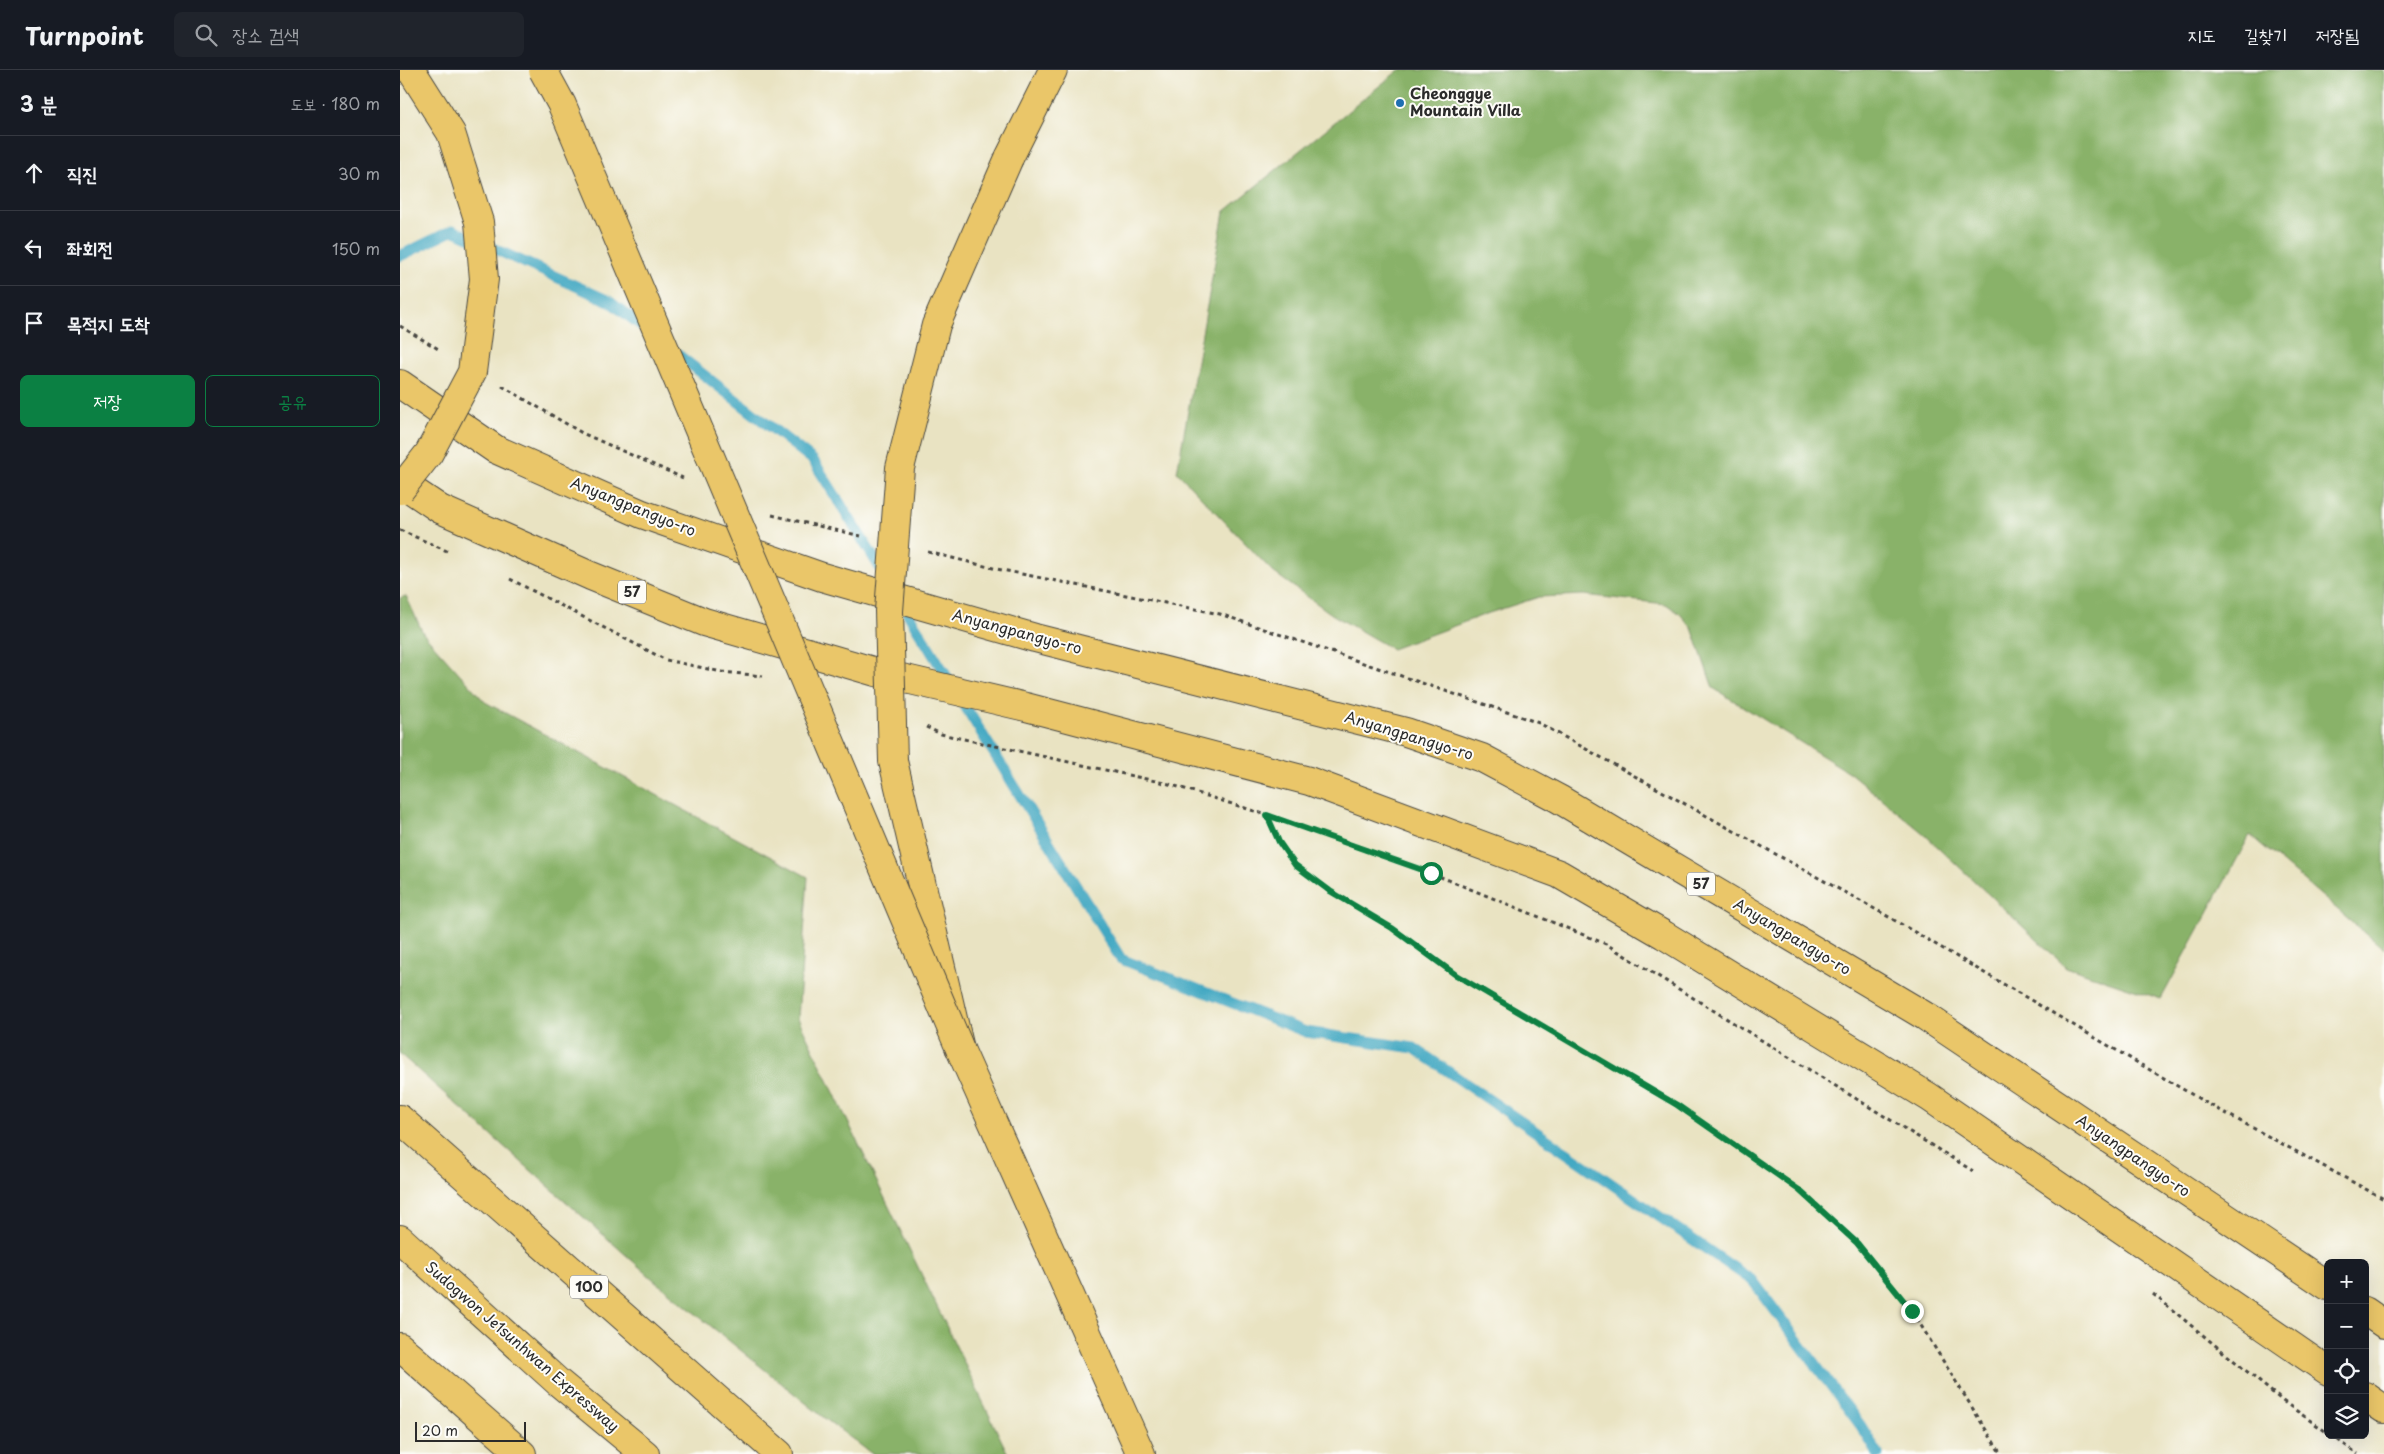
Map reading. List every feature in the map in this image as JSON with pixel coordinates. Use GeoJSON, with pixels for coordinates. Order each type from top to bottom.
{"type":"FeatureCollection","features":[{"type":"Feature","properties":{"kind":"main road"},"geometry":{"type":"LineString","coordinates":[[400,490],[429,453],[472,372],[484,279],[479,222],[451,133],[411,70]]}},
{"type":"Feature","properties":{"kind":"main road"},"geometry":{"type":"LineString","coordinates":[[543,70],[562,105],[960,1049],[1141,1454]]}},
{"type":"Feature","properties":{"kind":"main road"},"geometry":{"type":"LineString","coordinates":[[960,1049],[893,761],[889,611],[900,468],[936,325],[1009,158],[1053,70]]}},
{"type":"Feature","properties":{"kind":"main road","name":"Anyangpangyo-ro"},"geometry":{"type":"LineString","coordinates":[[400,384],[495,449],[642,514],[849,585],[1007,630],[1406,732],[1482,758],[1558,799],[1925,1016],[2324,1283]]}},
{"type":"Feature","properties":{"kind":"main road","name":"57"},"geometry":{"type":"LineString","coordinates":[[400,482],[440,508],[591,576],[704,622],[876,672],[1026,707],[1309,781],[1559,874],[1664,935],[1929,1098],[2324,1368]]}},
{"type":"Feature","properties":{"kind":"main road","name":"100"},"geometry":{"type":"LineString","coordinates":[[400,1119],[779,1454]]}},
{"type":"Feature","properties":{"kind":"main road","name":"Sudogwon Je1sunhwan Expressway"},"geometry":{"type":"LineString","coordinates":[[400,1238],[558,1382],[645,1454]]}},
{"type":"Feature","properties":{"kind":"main road"},"geometry":{"type":"LineString","coordinates":[[2369,1314],[2384,1324]]}},
{"type":"Feature","properties":{"kind":"main road"},"geometry":{"type":"LineString","coordinates":[[400,1347],[522,1454]]}},
{"type":"Feature","properties":{"kind":"main road"},"geometry":{"type":"LineString","coordinates":[[2369,1399],[2384,1409]]}},
{"type":"Feature","properties":{"kind":"path"},"geometry":{"type":"LineString","coordinates":[[400,326],[441,350]]}},
{"type":"Feature","properties":{"kind":"path"},"geometry":{"type":"LineString","coordinates":[[499,384],[582,433],[687,480]]}},
{"type":"Feature","properties":{"kind":"path"},"geometry":{"type":"LineString","coordinates":[[766,513],[830,528]]}},
{"type":"Feature","properties":{"kind":"path"},"geometry":{"type":"LineString","coordinates":[[941,734],[1041,754],[1169,784],[1267,815],[1431,873],[1606,944],[1976,1172]]}},
{"type":"Feature","properties":{"kind":"path"},"geometry":{"type":"LineString","coordinates":[[1267,815],[1279,842],[1295,865],[1330,891],[1392,928],[1456,975],[1677,1105],[1799,1190],[1857,1243],[1912,1311],[2001,1454]]}},
{"type":"Feature","properties":{"kind":"path"},"geometry":{"type":"LineString","coordinates":[[2146,1289],[2284,1402],[2324,1430]]}},
{"type":"Feature","properties":{"kind":"path"},"geometry":{"type":"LineString","coordinates":[[2336,1439],[2358,1454]]}},
{"type":"Feature","properties":{"kind":"green space"},"geometry":{"type":"Polygon","coordinates":[[[1399,70],[2384,70],[2384,949],[2250,835],[2161,999],[2066,967],[1923,833],[1850,773],[1713,688],[1692,628],[1680,614],[1666,604],[1584,595],[1539,597],[1489,613],[1392,649],[1333,615],[1273,572],[1177,472],[1224,212],[1399,70]]]}},
{"type":"Feature","properties":{"kind":"green space"},"geometry":{"type":"Polygon","coordinates":[[[406,596],[423,633],[485,702],[808,877],[798,1018],[1008,1454],[872,1454],[823,1417],[654,1280],[400,1054],[400,598],[406,596]]]}},
{"type":"Feature","properties":{"kind":"waterway"},"geometry":{"type":"LineString","coordinates":[[400,256],[453,230],[609,301],[652,334]]}},
{"type":"Feature","properties":{"kind":"waterway"},"geometry":{"type":"LineString","coordinates":[[672,350],[813,460],[887,579]]}},
{"type":"Feature","properties":{"kind":"waterway"},"geometry":{"type":"LineString","coordinates":[[902,604],[1121,959],[1306,1032],[1414,1048],[1753,1281],[1861,1426],[1878,1454]]}},
{"type":"Feature","properties":{"kind":"place","name":"Cheonggye Mountain Villa"},"geometry":{"type":"Point","coordinates":[1400,103]}},
{"type":"Feature","properties":{"kind":"route"},"geometry":{"type":"LineString","coordinates":[[1431,873],[1267,815],[1279,842],[1295,865],[1330,891],[1392,928],[1456,975],[1677,1105],[1799,1190],[1857,1243],[1912,1311]]}}]}
